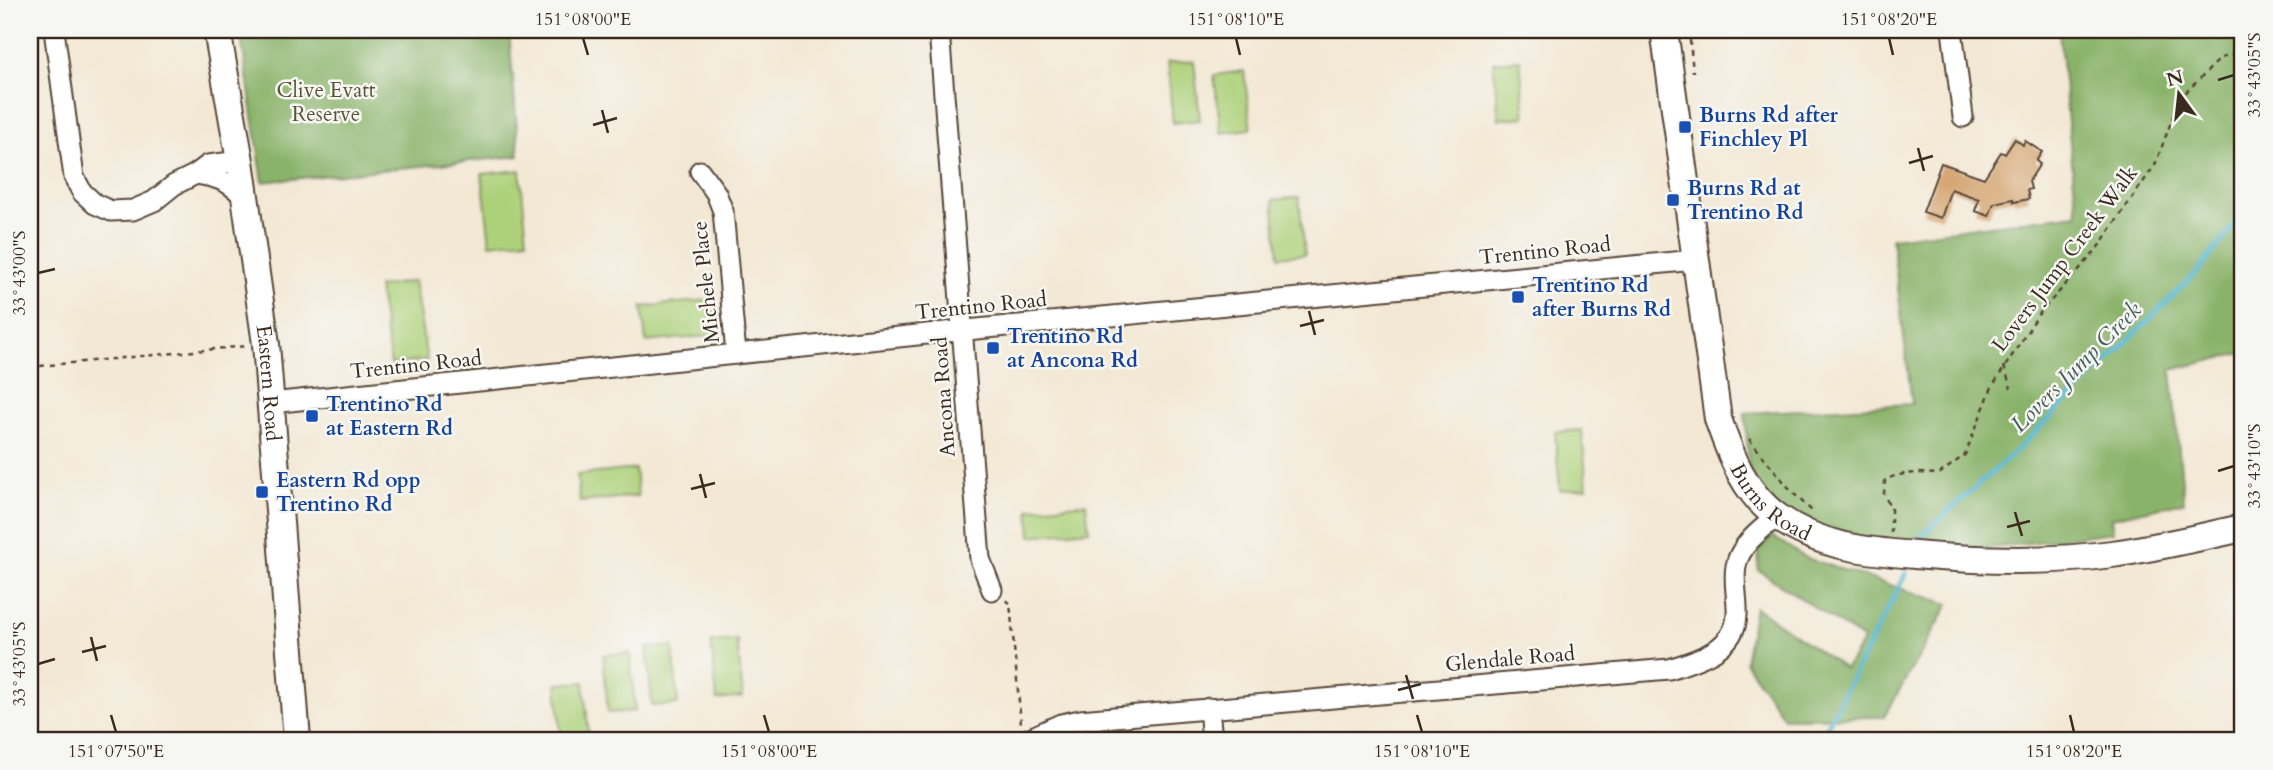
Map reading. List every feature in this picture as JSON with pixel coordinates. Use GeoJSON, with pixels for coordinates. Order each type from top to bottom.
{"type":"FeatureCollection","features":[{"type":"Feature","properties":{"kind":"main road","name":"Eastern Road"},"geometry":{"type":"LineString","coordinates":[[216,30],[240,161],[266,344],[297,740]]}},
{"type":"Feature","properties":{"kind":"main road","name":"Burns Road"},"geometry":{"type":"LineString","coordinates":[[1664,30],[1717,419],[1740,473],[1762,502],[1777,516],[1807,536],[1855,550],[1961,559],[2050,560],[2115,554],[2243,528]]}},
{"type":"Feature","properties":{"kind":"street"},"geometry":{"type":"LineString","coordinates":[[54,30],[74,177],[82,192],[95,204],[111,211],[133,211],[208,165],[240,161]]}},
{"type":"Feature","properties":{"kind":"street","name":"Ancona Road"},"geometry":{"type":"LineString","coordinates":[[939,30],[980,559],[992,590]]}},
{"type":"Feature","properties":{"kind":"street"},"geometry":{"type":"LineString","coordinates":[[1952,30],[1963,117]]}},
{"type":"Feature","properties":{"kind":"street","name":"Michele Place"},"geometry":{"type":"LineString","coordinates":[[701,171],[716,193],[723,211],[736,354]]}},
{"type":"Feature","properties":{"kind":"street"},"geometry":{"type":"LineString","coordinates":[[196,174],[223,180],[246,199]]}},
{"type":"Feature","properties":{"kind":"street","name":"Trentino Road"},"geometry":{"type":"LineString","coordinates":[[271,403],[962,331],[1695,260]]}},
{"type":"Feature","properties":{"kind":"street","name":"Glendale Road"},"geometry":{"type":"LineString","coordinates":[[1024,733],[1070,722],[1669,668],[1692,662],[1725,645],[1731,637],[1737,617],[1736,565],[1744,546],[1777,516]]}},
{"type":"Feature","properties":{"kind":"street"},"geometry":{"type":"LineString","coordinates":[[1209,708],[1212,740]]}},
{"type":"Feature","properties":{"kind":"path"},"geometry":{"type":"LineString","coordinates":[[1689,30],[1694,84]]}},
{"type":"Feature","properties":{"kind":"path","name":"Lovers Jump Creek Walk"},"geometry":{"type":"LineString","coordinates":[[1891,536],[1891,509],[1884,494],[1885,480],[1894,475],[1913,472],[1939,474],[1965,455],[1992,387],[2004,366],[2038,315],[2094,253],[2155,165],[2180,98],[2221,58],[2243,52]]}},
{"type":"Feature","properties":{"kind":"path"},"geometry":{"type":"LineString","coordinates":[[30,367],[266,344]]}},
{"type":"Feature","properties":{"kind":"path"},"geometry":{"type":"LineString","coordinates":[[2004,366],[2011,388]]}},
{"type":"Feature","properties":{"kind":"path"},"geometry":{"type":"LineString","coordinates":[[1742,430],[1793,493],[1821,516]]}},
{"type":"Feature","properties":{"kind":"path"},"geometry":{"type":"LineString","coordinates":[[992,590],[1010,603],[1024,733]]}},
{"type":"Feature","properties":{"kind":"path"},"geometry":{"type":"LineString","coordinates":[[1229,740],[1231,732],[1237,727]]}},
{"type":"Feature","properties":{"kind":"green space","name":"Clive Evatt Reserve"},"geometry":{"type":"Polygon","coordinates":[[[240,30],[509,30],[519,156],[263,182],[240,30]]]}},
{"type":"Feature","properties":{"kind":"green space"},"geometry":{"type":"Polygon","coordinates":[[[2059,30],[2243,30],[2243,353],[2171,370],[2184,502],[2111,518],[2113,532],[1966,551],[1845,540],[1771,506],[1749,470],[1745,413],[1912,404],[1892,238],[2077,214],[2059,30]]]}},
{"type":"Feature","properties":{"kind":"green space"},"geometry":{"type":"Polygon","coordinates":[[[1520,60],[1525,117],[1499,119],[1493,62],[1520,60]]]}},
{"type":"Feature","properties":{"kind":"green space"},"geometry":{"type":"Polygon","coordinates":[[[1194,61],[1200,120],[1173,123],[1167,63],[1194,61]]]}},
{"type":"Feature","properties":{"kind":"green space"},"geometry":{"type":"Polygon","coordinates":[[[1244,71],[1251,129],[1221,133],[1214,75],[1244,71]]]}},
{"type":"Feature","properties":{"kind":"green space"},"geometry":{"type":"Polygon","coordinates":[[[520,170],[527,240],[490,244],[482,174],[520,170]]]}},
{"type":"Feature","properties":{"kind":"green space"},"geometry":{"type":"Polygon","coordinates":[[[1299,197],[1305,254],[1279,257],[1273,200],[1299,197]]]}},
{"type":"Feature","properties":{"kind":"green space"},"geometry":{"type":"Polygon","coordinates":[[[414,281],[427,360],[391,365],[378,287],[414,281]]]}},
{"type":"Feature","properties":{"kind":"green space"},"geometry":{"type":"Polygon","coordinates":[[[714,299],[717,335],[646,342],[642,307],[714,299]]]}},
{"type":"Feature","properties":{"kind":"green space"},"geometry":{"type":"Polygon","coordinates":[[[1582,430],[1587,488],[1560,490],[1555,432],[1582,430]]]}},
{"type":"Feature","properties":{"kind":"green space"},"geometry":{"type":"Polygon","coordinates":[[[635,469],[638,496],[580,502],[577,475],[635,469]]]}},
{"type":"Feature","properties":{"kind":"green space"},"geometry":{"type":"Polygon","coordinates":[[[1086,503],[1089,530],[1031,536],[1029,509],[1086,503]]]}},
{"type":"Feature","properties":{"kind":"green space"},"geometry":{"type":"Polygon","coordinates":[[[1772,536],[1806,558],[1949,604],[1884,717],[1784,718],[1745,662],[1755,607],[1845,669],[1864,640],[1758,570],[1759,551],[1772,536]]]}},
{"type":"Feature","properties":{"kind":"green space"},"geometry":{"type":"Polygon","coordinates":[[[737,640],[743,697],[717,700],[711,642],[737,640]]]}},
{"type":"Feature","properties":{"kind":"green space"},"geometry":{"type":"Polygon","coordinates":[[[673,646],[678,704],[652,706],[647,648],[673,646]]]}},
{"type":"Feature","properties":{"kind":"green space"},"geometry":{"type":"Polygon","coordinates":[[[630,653],[635,711],[608,713],[603,655],[630,653]]]}},
{"type":"Feature","properties":{"kind":"green space"},"geometry":{"type":"Polygon","coordinates":[[[584,682],[589,740],[561,740],[557,684],[584,682]]]}},
{"type":"Feature","properties":{"kind":"building"},"geometry":{"type":"Polygon","coordinates":[[[2015,139],[2023,145],[2025,141],[2042,152],[2036,161],[2040,164],[2029,181],[2029,199],[1994,203],[1989,216],[1975,211],[1979,199],[1951,189],[1941,218],[1923,212],[1941,163],[1984,178],[2001,152],[2005,154],[2015,139]]]}},
{"type":"Feature","properties":{"kind":"waterway","name":"Lovers Jump Creek"},"geometry":{"type":"LineString","coordinates":[[1922,535],[2016,451],[2200,269],[2243,214]]}},
{"type":"Feature","properties":{"kind":"waterway","name":"Lovers Jump Creek"},"geometry":{"type":"LineString","coordinates":[[1820,740],[1906,573]]}},
{"type":"Feature","properties":{"kind":"place","name":"Burns Rd after Finchley Pl"},"geometry":{"type":"Point","coordinates":[1685,127]}},
{"type":"Feature","properties":{"kind":"place","name":"Burns Rd at Trentino Rd"},"geometry":{"type":"Point","coordinates":[1673,200]}},
{"type":"Feature","properties":{"kind":"place","name":"Trentino Rd after Burns Rd"},"geometry":{"type":"Point","coordinates":[1518,297]}},
{"type":"Feature","properties":{"kind":"place","name":"Trentino Rd at Ancona Rd"},"geometry":{"type":"Point","coordinates":[993,348]}},
{"type":"Feature","properties":{"kind":"place","name":"Trentino Rd at Eastern Rd"},"geometry":{"type":"Point","coordinates":[312,416]}},
{"type":"Feature","properties":{"kind":"place","name":"Eastern Rd opp Trentino Rd"},"geometry":{"type":"Point","coordinates":[262,492]}}]}
